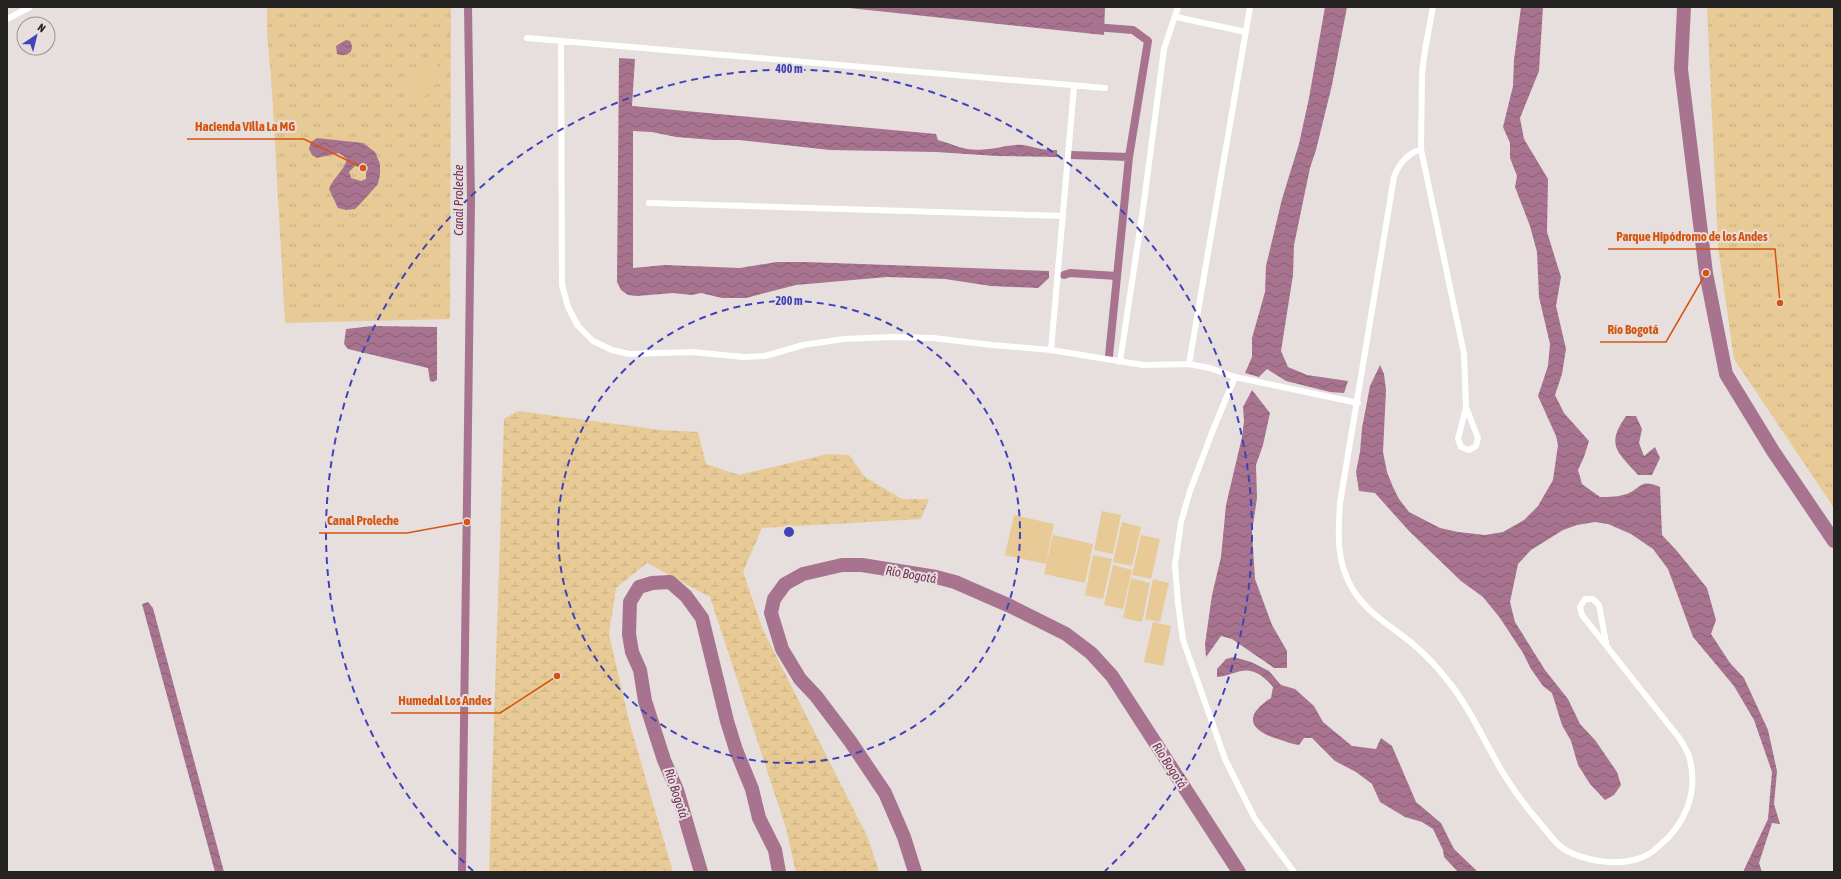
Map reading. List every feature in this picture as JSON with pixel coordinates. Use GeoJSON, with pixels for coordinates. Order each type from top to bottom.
{"type":"FeatureCollection","features":[{"type":"Feature","properties":{"kind":"street"},"geometry":{"type":"LineString","coordinates":[[7,19],[30,7]]}},
{"type":"Feature","properties":{"kind":"street"},"geometry":{"type":"LineString","coordinates":[[1120,362],[1143,208],[1164,50],[1168,33],[1176,17],[1178,7]]}},
{"type":"Feature","properties":{"kind":"street"},"geometry":{"type":"LineString","coordinates":[[1189,364],[1250,7]]}},
{"type":"Feature","properties":{"kind":"street"},"geometry":{"type":"LineString","coordinates":[[1433,7],[1424,50],[1422,73],[1421,149],[1464,354],[1466,407],[1458,439],[1461,447],[1469,450],[1476,446],[1478,438],[1466,407]]}},
{"type":"Feature","properties":{"kind":"street"},"geometry":{"type":"LineString","coordinates":[[1176,17],[1246,32]]}},
{"type":"Feature","properties":{"kind":"street"},"geometry":{"type":"LineString","coordinates":[[527,38],[1074,87],[1105,88]]}},
{"type":"Feature","properties":{"kind":"street"},"geometry":{"type":"LineString","coordinates":[[561,41],[562,286],[568,307],[578,326],[593,340],[612,350],[629,354],[692,352],[744,357],[765,356],[803,346],[844,339],[892,337],[933,338],[1051,350],[1143,365],[1189,364],[1210,368],[1235,377],[1358,403]]}},
{"type":"Feature","properties":{"kind":"street"},"geometry":{"type":"LineString","coordinates":[[1051,350],[1074,87]]}},
{"type":"Feature","properties":{"kind":"street"},"geometry":{"type":"LineString","coordinates":[[1421,149],[1412,152],[1404,159],[1397,168],[1394,177],[1358,403],[1340,503],[1337,537],[1340,557],[1352,589],[1368,608],[1432,662],[1449,682],[1518,797],[1556,842],[1567,851],[1593,859],[1614,863],[1636,860],[1654,851],[1671,836],[1683,820],[1692,793],[1693,777],[1690,758],[1680,739],[1606,643],[1582,615],[1580,607],[1585,599],[1593,599],[1600,606],[1606,643]]}},
{"type":"Feature","properties":{"kind":"street"},"geometry":{"type":"LineString","coordinates":[[649,203],[1063,216]]}},
{"type":"Feature","properties":{"kind":"street"},"geometry":{"type":"LineString","coordinates":[[1235,377],[1190,491],[1181,522],[1175,565],[1178,603],[1183,640],[1225,758],[1255,819],[1294,872]]}},
{"type":"Feature","properties":{"kind":"green space"},"geometry":{"type":"Polygon","coordinates":[[[267,7],[451,7],[450,319],[285,323],[272,91],[267,32],[267,7]]]}},
{"type":"Feature","properties":{"kind":"green space"},"geometry":{"type":"Polygon","coordinates":[[[1707,7],[1834,7],[1834,508],[1734,359],[1718,247],[1707,7]]]}},
{"type":"Feature","properties":{"kind":"green space"},"geometry":{"type":"Polygon","coordinates":[[[427,58],[445,71],[419,104],[402,91],[427,58]]]}},
{"type":"Feature","properties":{"kind":"green space"},"geometry":{"type":"Polygon","coordinates":[[[518,411],[661,430],[698,432],[706,464],[739,475],[828,454],[849,455],[865,477],[902,499],[929,499],[921,519],[762,528],[743,572],[763,630],[868,838],[879,872],[796,872],[786,828],[710,597],[647,563],[616,588],[609,634],[629,721],[673,872],[489,872],[504,419],[518,411]]]}},
{"type":"Feature","properties":{"kind":"green space"},"geometry":{"type":"Polygon","coordinates":[[[1102,511],[1121,515],[1113,554],[1094,550],[1102,511]]]}},
{"type":"Feature","properties":{"kind":"green space"},"geometry":{"type":"Polygon","coordinates":[[[1014,515],[1054,524],[1046,564],[1005,555],[1014,515]]]}},
{"type":"Feature","properties":{"kind":"green space"},"geometry":{"type":"Polygon","coordinates":[[[1122,522],[1141,527],[1132,566],[1113,562],[1122,522]]]}},
{"type":"Feature","properties":{"kind":"green space"},"geometry":{"type":"Polygon","coordinates":[[[1053,535],[1093,544],[1085,583],[1044,574],[1053,535]]]}},
{"type":"Feature","properties":{"kind":"green space"},"geometry":{"type":"Polygon","coordinates":[[[1141,535],[1160,539],[1151,579],[1132,575],[1141,535]]]}},
{"type":"Feature","properties":{"kind":"green space"},"geometry":{"type":"Polygon","coordinates":[[[1093,555],[1112,559],[1103,599],[1085,595],[1093,555]]]}},
{"type":"Feature","properties":{"kind":"green space"},"geometry":{"type":"Polygon","coordinates":[[[1113,565],[1132,570],[1123,609],[1104,605],[1113,565]]]}},
{"type":"Feature","properties":{"kind":"green space"},"geometry":{"type":"Polygon","coordinates":[[[1131,578],[1150,583],[1142,622],[1123,618],[1131,578]]]}},
{"type":"Feature","properties":{"kind":"green space"},"geometry":{"type":"Polygon","coordinates":[[[1153,579],[1169,583],[1160,622],[1145,619],[1153,579]]]}},
{"type":"Feature","properties":{"kind":"green space"},"geometry":{"type":"Polygon","coordinates":[[[1153,622],[1171,626],[1163,666],[1144,662],[1153,622]]]}},
{"type":"Feature","properties":{"kind":"water"},"geometry":{"type":"Polygon","coordinates":[[[840,7],[1105,7],[1104,35],[840,7]]]}},
{"type":"Feature","properties":{"kind":"water"},"geometry":{"type":"Polygon","coordinates":[[[1325,7],[1347,7],[1332,85],[1310,168],[1294,245],[1293,275],[1281,351],[1288,367],[1307,375],[1348,381],[1344,393],[1330,392],[1286,381],[1267,369],[1259,377],[1245,373],[1252,357],[1252,338],[1265,292],[1266,266],[1282,199],[1299,144],[1309,98],[1325,7]]]}},
{"type":"Feature","properties":{"kind":"water"},"geometry":{"type":"Polygon","coordinates":[[[1521,7],[1543,7],[1539,71],[1520,118],[1524,139],[1548,179],[1547,232],[1561,277],[1556,306],[1566,349],[1562,374],[1555,395],[1564,413],[1589,441],[1578,470],[1582,484],[1600,497],[1615,497],[1623,495],[1647,483],[1660,487],[1662,535],[1707,588],[1716,620],[1711,634],[1730,663],[1744,678],[1768,730],[1777,771],[1774,804],[1780,824],[1772,823],[1759,863],[1762,872],[1743,872],[1768,819],[1772,772],[1754,720],[1734,686],[1693,637],[1668,569],[1653,549],[1631,534],[1608,524],[1595,522],[1577,525],[1563,530],[1531,550],[1518,564],[1510,602],[1515,622],[1545,670],[1568,699],[1580,724],[1595,740],[1617,772],[1621,785],[1614,795],[1605,800],[1590,784],[1578,765],[1571,741],[1562,725],[1552,693],[1543,686],[1531,669],[1523,653],[1500,618],[1483,597],[1461,581],[1409,531],[1375,493],[1359,491],[1356,472],[1360,452],[1362,428],[1370,386],[1380,365],[1384,374],[1386,390],[1383,452],[1387,472],[1393,487],[1399,499],[1409,512],[1440,528],[1458,532],[1485,535],[1503,532],[1524,520],[1538,506],[1553,480],[1558,445],[1556,436],[1538,396],[1548,366],[1550,344],[1539,297],[1537,252],[1530,226],[1515,187],[1517,176],[1510,158],[1510,143],[1503,127],[1513,86],[1514,60],[1521,7]]]}},
{"type":"Feature","properties":{"kind":"water"},"geometry":{"type":"Polygon","coordinates":[[[346,40],[350,41],[352,45],[350,53],[344,55],[337,54],[336,46],[346,40]]]}},
{"type":"Feature","properties":{"kind":"water"},"geometry":{"type":"Polygon","coordinates":[[[619,58],[635,59],[632,106],[936,134],[938,140],[962,148],[974,150],[1023,145],[1057,150],[1057,157],[997,156],[936,152],[830,150],[739,140],[676,137],[652,132],[633,131],[633,268],[665,265],[740,268],[777,262],[806,262],[1049,271],[1049,278],[1038,288],[991,286],[945,279],[887,277],[796,285],[746,298],[722,298],[701,293],[692,295],[673,293],[637,296],[628,295],[621,290],[617,282],[619,58]]]}},
{"type":"Feature","properties":{"kind":"water"},"geometry":{"type":"Polygon","coordinates":[[[317,138],[363,143],[375,152],[380,164],[378,184],[355,209],[346,210],[338,208],[329,189],[346,163],[347,159],[339,153],[317,158],[312,155],[309,149],[311,142],[317,138]],[[355,166],[349,172],[351,178],[361,181],[366,179],[366,171],[355,166]]]}},
{"type":"Feature","properties":{"kind":"water"},"geometry":{"type":"Polygon","coordinates":[[[372,326],[437,327],[437,380],[433,382],[430,381],[428,368],[348,349],[344,344],[346,329],[372,326]]]}},
{"type":"Feature","properties":{"kind":"water"},"geometry":{"type":"Polygon","coordinates":[[[1252,390],[1270,413],[1263,445],[1256,465],[1257,498],[1252,532],[1255,579],[1272,625],[1287,651],[1287,668],[1274,668],[1232,639],[1221,636],[1206,657],[1205,644],[1212,595],[1221,557],[1226,505],[1242,437],[1244,421],[1243,407],[1252,390]]]}},
{"type":"Feature","properties":{"kind":"water"},"geometry":{"type":"Polygon","coordinates":[[[1626,416],[1636,416],[1642,429],[1639,443],[1644,456],[1655,447],[1660,458],[1652,475],[1638,475],[1620,454],[1617,448],[1615,442],[1616,435],[1626,416]]]}},
{"type":"Feature","properties":{"kind":"water"},"geometry":{"type":"Polygon","coordinates":[[[148,602],[153,608],[224,872],[215,872],[142,604],[148,602]]]}},
{"type":"Feature","properties":{"kind":"water"},"geometry":{"type":"Polygon","coordinates":[[[1234,657],[1251,662],[1269,671],[1281,685],[1295,689],[1314,706],[1323,722],[1352,746],[1376,749],[1381,738],[1392,746],[1416,802],[1441,823],[1454,849],[1478,872],[1458,872],[1444,857],[1443,850],[1433,829],[1422,822],[1405,817],[1380,802],[1372,784],[1356,772],[1335,761],[1312,738],[1304,738],[1299,745],[1268,735],[1255,727],[1253,716],[1262,704],[1271,698],[1273,687],[1259,674],[1246,670],[1217,677],[1217,669],[1226,659],[1234,657]]]}},
{"type":"Feature","properties":{"kind":"waterway","name":"Canal Proleche"},"geometry":{"type":"LineString","coordinates":[[462,872],[471,201],[468,7]]}},
{"type":"Feature","properties":{"kind":"waterway","name":"Río Bogotá"},"geometry":{"type":"LineString","coordinates":[[1684,7],[1681,69],[1706,273],[1726,374],[1773,451],[1834,541]]}},
{"type":"Feature","properties":{"kind":"waterway"},"geometry":{"type":"LineString","coordinates":[[1094,27],[1133,30],[1148,41],[1129,157],[1109,356]]}},
{"type":"Feature","properties":{"kind":"waterway"},"geometry":{"type":"LineString","coordinates":[[1071,155],[1129,157]]}},
{"type":"Feature","properties":{"kind":"waterway"},"geometry":{"type":"LineString","coordinates":[[1064,275],[1070,273],[1117,276]]}},
{"type":"Feature","properties":{"kind":"waterway","name":"Río Bogotá"},"geometry":{"type":"LineString","coordinates":[[915,872],[904,837],[885,793],[850,741],[816,696],[800,679],[782,649],[771,613],[774,599],[785,584],[803,574],[842,565],[862,565],[936,577],[955,582],[1010,606],[1066,634],[1091,653],[1112,676],[1239,872]]}},
{"type":"Feature","properties":{"kind":"waterway","name":"Río Bogotá"},"geometry":{"type":"LineString","coordinates":[[701,872],[677,790],[664,760],[645,701],[640,670],[632,652],[629,634],[630,602],[639,587],[652,583],[670,582],[686,596],[702,618],[727,721],[736,750],[752,789],[759,818],[775,850],[779,872]]}},
{"type":"Feature","properties":{"kind":"place","name":"Hacienda Villa La MG"},"geometry":{"type":"Point","coordinates":[363,168]}},
{"type":"Feature","properties":{"kind":"place","name":"Río Bogotá"},"geometry":{"type":"Point","coordinates":[1706,273]}},
{"type":"Feature","properties":{"kind":"place","name":"Parque Hipódromo de los Andes"},"geometry":{"type":"Point","coordinates":[1780,303]}},
{"type":"Feature","properties":{"kind":"place","name":"Canal Proleche"},"geometry":{"type":"Point","coordinates":[467,522]}},
{"type":"Feature","properties":{"kind":"place","name":"Humedal Los Andes"},"geometry":{"type":"Point","coordinates":[557,676]}}]}
